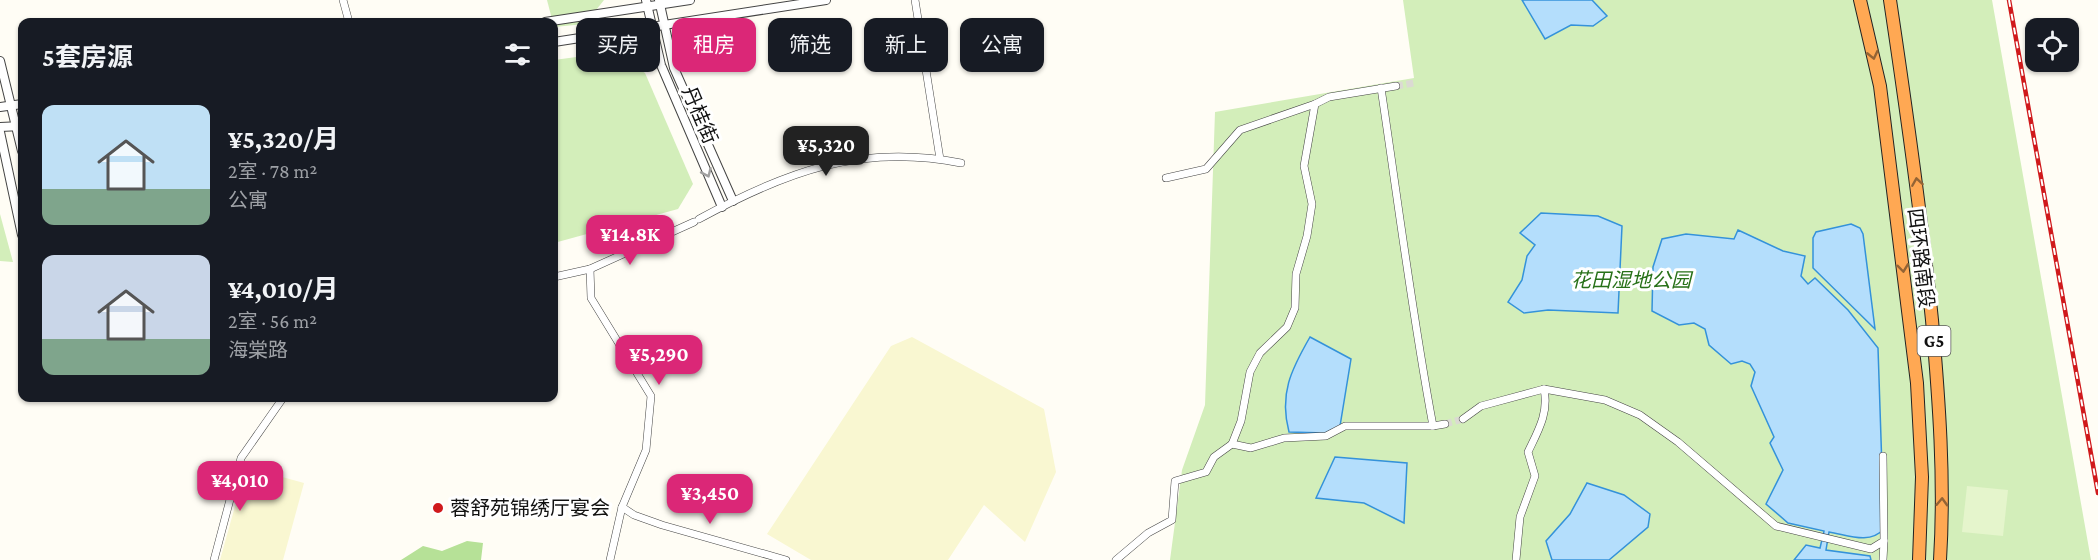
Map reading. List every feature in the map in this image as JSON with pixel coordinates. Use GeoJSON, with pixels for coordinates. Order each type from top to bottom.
{"type":"FeatureCollection","features":[{"type":"Feature","properties":{"kind":"highway","name":"四环路南段"},"geometry":{"type":"LineString","coordinates":[[1860,0],[1880,86],[1917,383],[1922,477],[1919,560]]}},
{"type":"Feature","properties":{"kind":"highway","name":"四环路南段"},"geometry":{"type":"LineString","coordinates":[[1890,0],[1920,201],[1938,384],[1942,479],[1940,559]]}},
{"type":"Feature","properties":{"kind":"street"},"geometry":{"type":"LineString","coordinates":[[343,0],[348,18]]}},
{"type":"Feature","properties":{"kind":"street"},"geometry":{"type":"LineString","coordinates":[[558,20],[647,3],[690,0]]}},
{"type":"Feature","properties":{"kind":"street"},"geometry":{"type":"LineString","coordinates":[[660,25],[826,0]]}},
{"type":"Feature","properties":{"kind":"street"},"geometry":{"type":"LineString","coordinates":[[915,0],[940,159]]}},
{"type":"Feature","properties":{"kind":"street","name":"丹桂街"},"geometry":{"type":"LineString","coordinates":[[659,2],[663,25],[682,89],[733,201]]}},
{"type":"Feature","properties":{"kind":"street","name":"丹桂街"},"geometry":{"type":"LineString","coordinates":[[647,3],[649,18]]}},
{"type":"Feature","properties":{"kind":"street"},"geometry":{"type":"LineString","coordinates":[[558,41],[576,39]]}},
{"type":"Feature","properties":{"kind":"street"},"geometry":{"type":"LineString","coordinates":[[0,61],[18,123]]}},
{"type":"Feature","properties":{"kind":"street","name":"丹桂街"},"geometry":{"type":"LineString","coordinates":[[660,62],[722,207]]}},
{"type":"Feature","properties":{"kind":"street"},"geometry":{"type":"LineString","coordinates":[[1166,178],[1206,169],[1240,130],[1329,97],[1396,86]]}},
{"type":"Feature","properties":{"kind":"street"},"geometry":{"type":"LineString","coordinates":[[1381,88],[1407,254],[1414,330],[1433,426]]}},
{"type":"Feature","properties":{"kind":"street"},"geometry":{"type":"LineString","coordinates":[[1116,560],[1148,534],[1172,520],[1175,481],[1206,472],[1214,458],[1232,444],[1241,421],[1250,372],[1260,353],[1287,327],[1295,308],[1296,274],[1307,236],[1312,204],[1304,166],[1315,104]]}},
{"type":"Feature","properties":{"kind":"street"},"geometry":{"type":"LineString","coordinates":[[0,107],[18,105]]}},
{"type":"Feature","properties":{"kind":"street"},"geometry":{"type":"LineString","coordinates":[[0,127],[18,126]]}},
{"type":"Feature","properties":{"kind":"street"},"geometry":{"type":"LineString","coordinates":[[0,132],[18,216]]}},
{"type":"Feature","properties":{"kind":"street"},"geometry":{"type":"LineString","coordinates":[[558,276],[590,269],[696,221],[774,180],[827,164],[897,158],[940,159],[961,163]]}},
{"type":"Feature","properties":{"kind":"street"},"geometry":{"type":"LineString","coordinates":[[590,269],[591,298],[651,396],[646,450],[622,507],[610,560]]}},
{"type":"Feature","properties":{"kind":"street"},"geometry":{"type":"LineString","coordinates":[[1515,560],[1520,518],[1535,476],[1528,452],[1544,418],[1547,403],[1544,389]]}},
{"type":"Feature","properties":{"kind":"street"},"geometry":{"type":"LineString","coordinates":[[1463,419],[1481,406],[1544,389],[1605,400],[1641,415],[1678,442],[1776,526],[1825,540],[1871,549],[1884,541]]}},
{"type":"Feature","properties":{"kind":"street"},"geometry":{"type":"LineString","coordinates":[[214,560],[241,458],[280,402]]}},
{"type":"Feature","properties":{"kind":"street"},"geometry":{"type":"LineString","coordinates":[[1232,444],[1251,448],[1284,438],[1326,436],[1345,426],[1445,424]]}},
{"type":"Feature","properties":{"kind":"street"},"geometry":{"type":"LineString","coordinates":[[1883,456],[1883,560]]}},
{"type":"Feature","properties":{"kind":"street"},"geometry":{"type":"LineString","coordinates":[[622,507],[634,515],[662,525],[786,560]]}},
{"type":"Feature","properties":{"kind":"shaded area"},"geometry":{"type":"Polygon","coordinates":[[[912,337],[1044,409],[1056,472],[1025,542],[984,505],[948,560],[811,560],[767,534],[891,346],[912,337]]]}},
{"type":"Feature","properties":{"kind":"shaded area"},"geometry":{"type":"Polygon","coordinates":[[[246,467],[304,483],[283,560],[220,560],[246,467]]]}},
{"type":"Feature","properties":{"kind":"green space"},"geometry":{"type":"Polygon","coordinates":[[[547,0],[604,0],[590,18],[576,18],[576,25],[558,27],[558,18],[552,18],[547,0]]]}},
{"type":"Feature","properties":{"kind":"green space","name":"花田湿地公园"},"geometry":{"type":"Polygon","coordinates":[[[1403,0],[1992,0],[2091,560],[1170,560],[1182,470],[1205,405],[1215,112],[1414,78],[1403,0]]]}},
{"type":"Feature","properties":{"kind":"green space"},"geometry":{"type":"Polygon","coordinates":[[[576,57],[576,72],[644,72],[693,184],[678,209],[558,242],[558,59],[576,57]]]}},
{"type":"Feature","properties":{"kind":"green space"},"geometry":{"type":"Polygon","coordinates":[[[0,214],[13,262],[0,261],[0,214]]]}},
{"type":"Feature","properties":{"kind":"green space"},"geometry":{"type":"Polygon","coordinates":[[[1967,486],[2008,490],[2003,536],[1962,532],[1967,486]]]}},
{"type":"Feature","properties":{"kind":"green space"},"geometry":{"type":"Polygon","coordinates":[[[467,541],[483,543],[481,560],[401,560],[423,546],[442,551],[467,541]]]}},
{"type":"Feature","properties":{"kind":"water"},"geometry":{"type":"Polygon","coordinates":[[[1522,0],[1592,0],[1607,16],[1593,26],[1571,25],[1545,39],[1522,0]]]}},
{"type":"Feature","properties":{"kind":"water"},"geometry":{"type":"Polygon","coordinates":[[[1541,213],[1598,216],[1622,226],[1618,313],[1548,310],[1524,313],[1508,302],[1522,280],[1527,256],[1535,245],[1520,233],[1541,213]]]}},
{"type":"Feature","properties":{"kind":"water"},"geometry":{"type":"Polygon","coordinates":[[[1851,224],[1860,228],[1863,234],[1875,329],[1813,268],[1813,238],[1816,232],[1851,224]]]}},
{"type":"Feature","properties":{"kind":"water"},"geometry":{"type":"Polygon","coordinates":[[[1738,230],[1783,251],[1805,256],[1801,276],[1808,284],[1815,278],[1848,310],[1878,348],[1884,529],[1872,537],[1865,538],[1829,532],[1826,550],[1870,556],[1871,560],[1794,560],[1806,545],[1820,548],[1824,531],[1788,523],[1766,504],[1783,470],[1770,443],[1774,437],[1751,386],[1755,372],[1750,364],[1742,361],[1731,364],[1709,345],[1705,329],[1694,323],[1679,325],[1652,311],[1653,267],[1662,239],[1686,234],[1734,239],[1738,230]]]}},
{"type":"Feature","properties":{"kind":"water"},"geometry":{"type":"Polygon","coordinates":[[[1310,337],[1351,359],[1340,426],[1325,433],[1289,432],[1285,406],[1286,394],[1297,360],[1310,337]]]}},
{"type":"Feature","properties":{"kind":"water"},"geometry":{"type":"Polygon","coordinates":[[[1335,457],[1407,463],[1404,523],[1364,503],[1316,498],[1335,457]]]}},
{"type":"Feature","properties":{"kind":"water"},"geometry":{"type":"Polygon","coordinates":[[[1587,483],[1624,495],[1650,514],[1648,527],[1609,560],[1552,560],[1546,541],[1570,514],[1587,483]]]}},
{"type":"Feature","properties":{"kind":"tunnel"},"geometry":{"type":"LineString","coordinates":[[1396,86],[1414,83]]}},
{"type":"Feature","properties":{"kind":"tunnel"},"geometry":{"type":"LineString","coordinates":[[1445,424],[1463,419]]}},
{"type":"Feature","properties":{"kind":"railway"},"geometry":{"type":"LineString","coordinates":[[2009,0],[2098,493]]}},
{"type":"Feature","properties":{"kind":"place","name":"蓉舒苑锦绣厅宴会"},"geometry":{"type":"Point","coordinates":[438,508]}}]}
